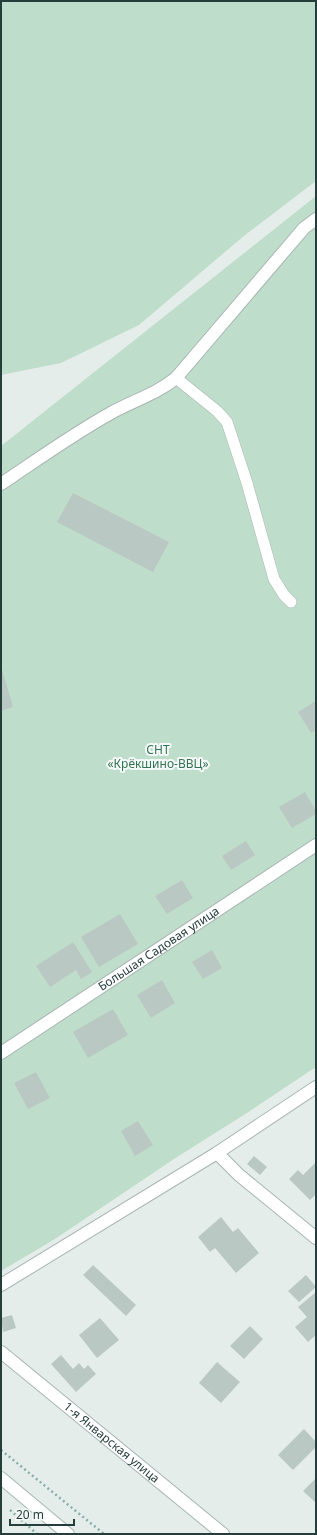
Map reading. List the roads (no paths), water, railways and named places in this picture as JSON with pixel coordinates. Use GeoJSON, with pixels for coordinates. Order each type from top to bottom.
{"type":"FeatureCollection","features":[{"type":"Feature","properties":{"kind":"street"},"geometry":{"type":"LineString","coordinates":[[1,484],[106,416],[163,389],[176,378],[304,228],[316,219]]}},
{"type":"Feature","properties":{"kind":"street","name":"Большая Садовая улица"},"geometry":{"type":"LineString","coordinates":[[1,1053],[316,845]]}},
{"type":"Feature","properties":{"kind":"street"},"geometry":{"type":"LineString","coordinates":[[1,1285],[217,1153],[316,1088]]}},
{"type":"Feature","properties":{"kind":"street"},"geometry":{"type":"LineString","coordinates":[[217,1153],[239,1175],[316,1238]]}},
{"type":"Feature","properties":{"kind":"street","name":"1-я Январская улица"},"geometry":{"type":"LineString","coordinates":[[1,1352],[223,1534]]}},
{"type":"Feature","properties":{"kind":"street"},"geometry":{"type":"LineString","coordinates":[[1,1478],[68,1534]]}},
{"type":"Feature","properties":{"kind":"lane"},"geometry":{"type":"LineString","coordinates":[[176,378],[217,411],[227,422],[247,483],[274,579],[284,595],[291,602]]}},
{"type":"Feature","properties":{"kind":"park label","name":"СНТ «Крёкшино-ВВЦ»"},"geometry":{"type":"Point","coordinates":[158,757]}}]}
